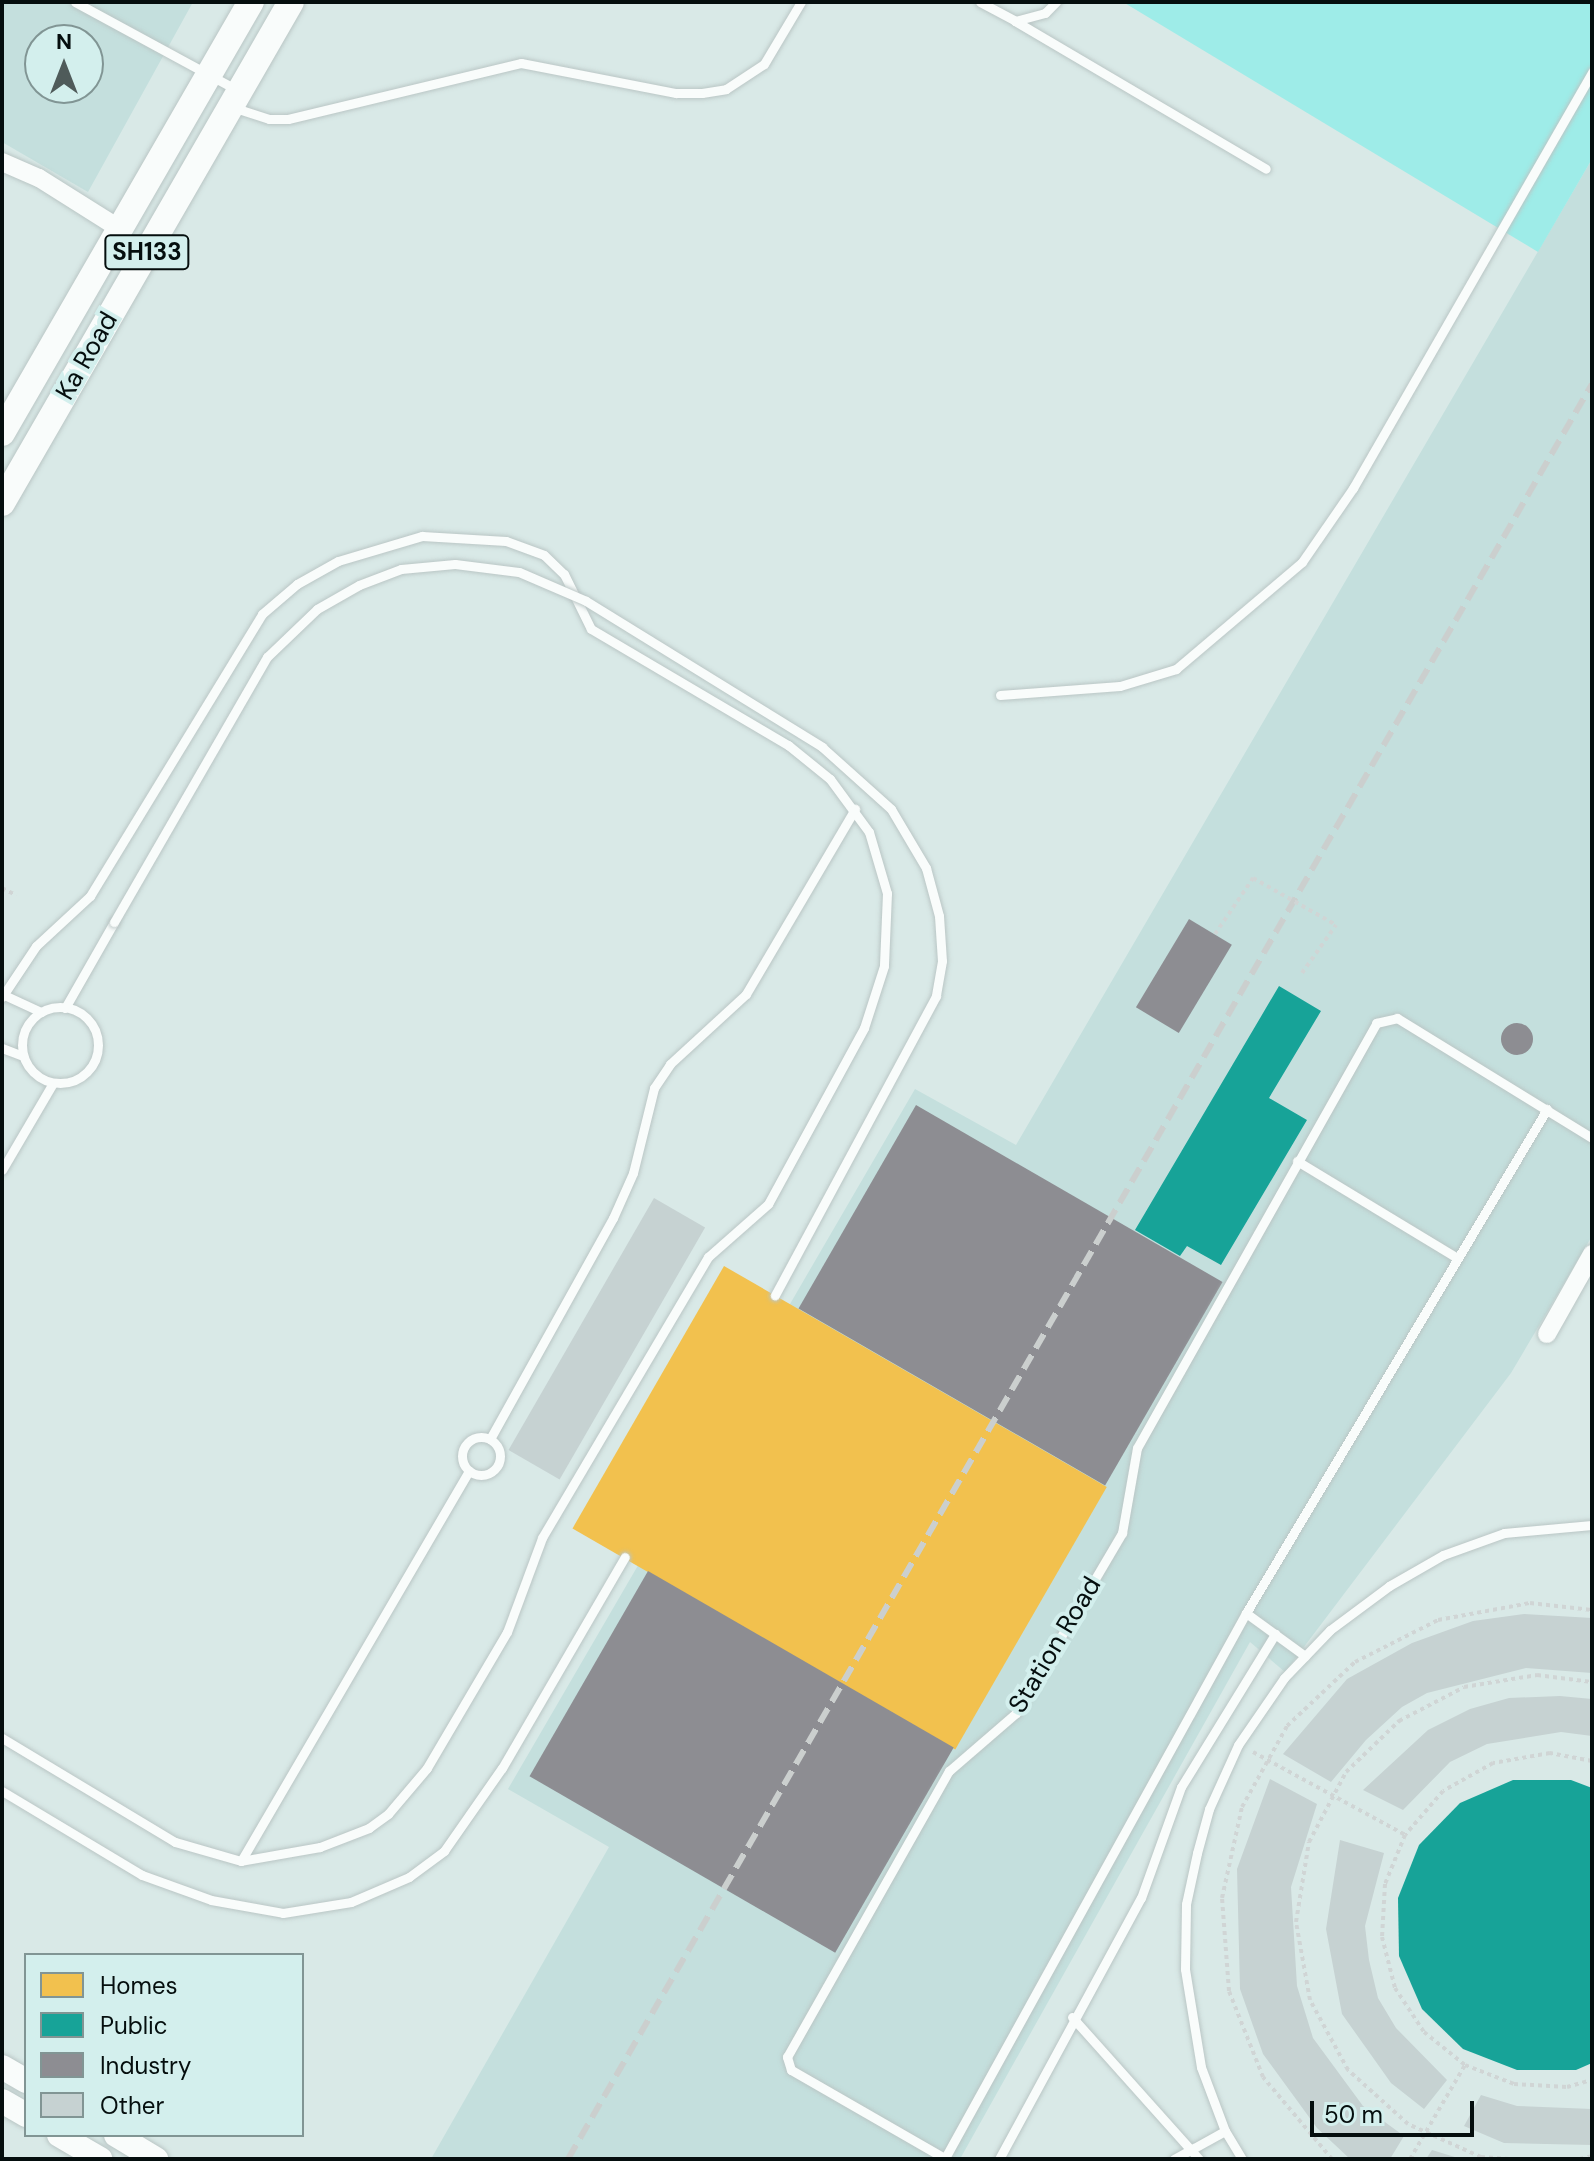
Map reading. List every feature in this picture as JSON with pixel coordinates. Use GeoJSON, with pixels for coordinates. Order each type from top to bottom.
{"type":"FeatureCollection","features":[{"type":"Feature","properties":{"kind":"main road","name":"Ka Road"},"geometry":{"type":"LineString","coordinates":[[2,433],[251,2]]}},
{"type":"Feature","properties":{"kind":"main road","name":"Ka Road"},"geometry":{"type":"LineString","coordinates":[[4,493],[291,2]]}},
{"type":"Feature","properties":{"kind":"street"},"geometry":{"type":"LineString","coordinates":[[2,162],[39,178],[120,229]]}},
{"type":"Feature","properties":{"kind":"street"},"geometry":{"type":"LineString","coordinates":[[1547,1334],[1592,1254]]}},
{"type":"Feature","properties":{"kind":"street"},"geometry":{"type":"LineString","coordinates":[[2,2067],[24,2080]]}},
{"type":"Feature","properties":{"kind":"street"},"geometry":{"type":"LineString","coordinates":[[2,2101],[24,2114]]}},
{"type":"Feature","properties":{"kind":"street"},"geometry":{"type":"LineString","coordinates":[[62,2137],[100,2159]]}},
{"type":"Feature","properties":{"kind":"street"},"geometry":{"type":"LineString","coordinates":[[119,2137],[156,2159]]}},
{"type":"Feature","properties":{"kind":"lane"},"geometry":{"type":"LineString","coordinates":[[75,2],[209,75],[235,99],[269,119],[288,119],[521,63],[676,93],[726,89],[764,64],[801,2]]}},
{"type":"Feature","properties":{"kind":"lane"},"geometry":{"type":"LineString","coordinates":[[980,2],[1266,169]]}},
{"type":"Feature","properties":{"kind":"lane"},"geometry":{"type":"LineString","coordinates":[[1015,21],[1045,13],[1056,2]]}},
{"type":"Feature","properties":{"kind":"lane"},"geometry":{"type":"LineString","coordinates":[[1000,695],[1120,686],[1176,669],[1302,562],[1338,514],[1592,72]]}},
{"type":"Feature","properties":{"kind":"lane"},"geometry":{"type":"LineString","coordinates":[[2,1048],[23,1056],[37,1076],[53,1083],[84,1075],[97,1054],[95,1030],[88,1019],[65,1008],[41,1012],[3,995],[36,946],[90,896],[262,614],[310,576],[392,542],[422,536],[492,540],[544,555],[564,574],[591,629],[788,745],[830,779],[855,809],[883,865],[889,929],[884,966],[864,1028],[768,1204],[708,1257],[542,1538],[507,1632],[406,1796],[369,1828],[320,1847],[241,1861],[175,1842],[2,1738]]}},
{"type":"Feature","properties":{"kind":"lane"},"geometry":{"type":"LineString","coordinates":[[65,1008],[267,657],[317,609],[391,572],[455,564],[519,572],[586,601],[822,747],[891,809],[926,868],[941,946],[936,996],[775,1295]]}},
{"type":"Feature","properties":{"kind":"lane"},"geometry":{"type":"LineString","coordinates":[[490,1439],[613,1218],[633,1173],[654,1088],[670,1064],[746,994],[855,809]]}},
{"type":"Feature","properties":{"kind":"lane"},"geometry":{"type":"LineString","coordinates":[[23,1056],[24,1031],[41,1012]]}},
{"type":"Feature","properties":{"kind":"lane","name":"Station Road"},"geometry":{"type":"LineString","coordinates":[[945,2158],[791,2070],[787,2057],[949,1771],[1016,1713],[1122,1533],[1137,1448],[1376,1023],[1389,1016],[1547,1109]]}},
{"type":"Feature","properties":{"kind":"lane"},"geometry":{"type":"LineString","coordinates":[[2,1170],[53,1083]]}},
{"type":"Feature","properties":{"kind":"lane"},"geometry":{"type":"LineString","coordinates":[[945,2158],[1246,1613],[1547,1109],[1592,1138]]}},
{"type":"Feature","properties":{"kind":"lane"},"geometry":{"type":"LineString","coordinates":[[1297,1161],[1457,1258]]}},
{"type":"Feature","properties":{"kind":"lane"},"geometry":{"type":"LineString","coordinates":[[478,1437],[490,1439],[499,1448],[497,1466],[487,1474],[469,1471],[462,1461],[463,1448],[478,1437]]}},
{"type":"Feature","properties":{"kind":"lane"},"geometry":{"type":"LineString","coordinates":[[241,1861],[469,1471]]}},
{"type":"Feature","properties":{"kind":"lane"},"geometry":{"type":"LineString","coordinates":[[1242,2159],[1225,2131],[1191,2019],[1186,1904],[1219,1783],[1238,1745],[1305,1656],[1389,1586],[1443,1555],[1504,1533],[1592,1525]]}},
{"type":"Feature","properties":{"kind":"lane"},"geometry":{"type":"LineString","coordinates":[[2,1791],[142,1875],[201,1897],[283,1913],[351,1902],[409,1877],[444,1851],[502,1768],[625,1557]]}},
{"type":"Feature","properties":{"kind":"lane"},"geometry":{"type":"LineString","coordinates":[[1246,1613],[1305,1656]]}},
{"type":"Feature","properties":{"kind":"lane"},"geometry":{"type":"LineString","coordinates":[[999,2159],[1072,2017],[1146,1890],[1181,1787],[1275,1634]]}},
{"type":"Feature","properties":{"kind":"lane"},"geometry":{"type":"LineString","coordinates":[[1072,2017],[1192,2147],[1199,2159]]}},
{"type":"Feature","properties":{"kind":"lane"},"geometry":{"type":"LineString","coordinates":[[1174,2159],[1225,2131]]}},
{"type":"Feature","properties":{"kind":"path"},"geometry":{"type":"LineString","coordinates":[[1215,934],[1253,878],[1336,925],[1302,973]]}},
{"type":"Feature","properties":{"kind":"path"},"geometry":{"type":"LineString","coordinates":[[2,888],[16,895]]}},
{"type":"Feature","properties":{"kind":"path"},"geometry":{"type":"LineString","coordinates":[[1332,2159],[1263,2077],[1229,1991],[1222,1898],[1242,1807],[1287,1726],[1355,1662],[1438,1620],[1530,1603],[1592,1610]]}},
{"type":"Feature","properties":{"kind":"path"},"geometry":{"type":"LineString","coordinates":[[1509,2159],[1481,2157],[1408,2124],[1348,2070],[1310,2000],[1296,1922],[1309,1842],[1346,1772],[1399,1721],[1464,1687],[1537,1675],[1592,1682]]}},
{"type":"Feature","properties":{"kind":"path"},"geometry":{"type":"LineString","coordinates":[[1592,1761],[1550,1753],[1493,1763],[1443,1791],[1405,1835],[1385,1884],[1382,1937],[1395,1988],[1424,2032],[1465,2065],[1514,2084],[1567,2087],[1592,2080]]}},
{"type":"Feature","properties":{"kind":"path"},"geometry":{"type":"LineString","coordinates":[[1269,1760],[1405,1835]]}},
{"type":"Feature","properties":{"kind":"path"},"geometry":{"type":"LineString","coordinates":[[1410,2159],[1465,2065]]}},
{"type":"Feature","properties":{"kind":"path"},"geometry":{"type":"LineString","coordinates":[[1580,2159],[1592,2156]]}},
{"type":"Feature","properties":{"kind":"shaded area"},"geometry":{"type":"Polygon","coordinates":[[[2,2],[193,2],[88,192],[2,142],[2,2]]]}},
{"type":"Feature","properties":{"kind":"shaded area"},"geometry":{"type":"Polygon","coordinates":[[[1123,2],[1592,2],[1592,159],[1538,252],[1123,2]]]}},
{"type":"Feature","properties":{"kind":"shaded area"},"geometry":{"type":"Polygon","coordinates":[[[1592,159],[1592,1236],[1511,1373],[1285,1672],[1250,1642],[960,2159],[431,2159],[609,1847],[508,1789],[915,1089],[1016,1145],[1592,159]]]}},
{"type":"Feature","properties":{"kind":"building: Homes"},"geometry":{"type":"Polygon","coordinates":[[[724,1266],[1107,1487],[955,1749],[572,1528],[724,1266]]]}},
{"type":"Feature","properties":{"kind":"building: Public"},"geometry":{"type":"Polygon","coordinates":[[[1279,986],[1321,1011],[1269,1098],[1307,1120],[1221,1265],[1187,1246],[1180,1256],[1135,1230],[1279,986]]]}},
{"type":"Feature","properties":{"kind":"building: Public"},"geometry":{"type":"Polygon","coordinates":[[[1513,1780],[1571,1780],[1592,1788],[1592,2063],[1576,2070],[1517,2070],[1463,2049],[1422,2009],[1399,1956],[1398,1898],[1419,1845],[1460,1803],[1513,1780]]]}},
{"type":"Feature","properties":{"kind":"building: Industry"},"geometry":{"type":"Polygon","coordinates":[[[1189,919],[1232,945],[1179,1033],[1136,1007],[1189,919]]]}},
{"type":"Feature","properties":{"kind":"building: Industry"},"geometry":{"type":"Polygon","coordinates":[[[1517,1023],[1528,1028],[1533,1039],[1528,1050],[1517,1055],[1506,1050],[1501,1039],[1506,1028],[1517,1023]]]}},
{"type":"Feature","properties":{"kind":"building: Industry"},"geometry":{"type":"Polygon","coordinates":[[[916,1105],[1223,1282],[1105,1486],[798,1309],[916,1105]]]}},
{"type":"Feature","properties":{"kind":"building: Industry"},"geometry":{"type":"Polygon","coordinates":[[[648,1571],[954,1748],[835,1953],[530,1776],[648,1571]]]}},
{"type":"Feature","properties":{"kind":"building: Other"},"geometry":{"type":"Polygon","coordinates":[[[654,1198],[705,1228],[560,1480],[508,1450],[654,1198]]]}},
{"type":"Feature","properties":{"kind":"building: Other"},"geometry":{"type":"Polygon","coordinates":[[[1524,1614],[1592,1618],[1592,1673],[1526,1668],[1427,1693],[1402,1707],[1366,1740],[1331,1782],[1283,1754],[1347,1679],[1412,1643],[1473,1621],[1524,1614]]]}},
{"type":"Feature","properties":{"kind":"building: Other"},"geometry":{"type":"Polygon","coordinates":[[[1560,1696],[1592,1699],[1592,1736],[1561,1732],[1487,1744],[1450,1762],[1403,1810],[1363,1790],[1428,1730],[1470,1709],[1509,1698],[1560,1696]]]}},
{"type":"Feature","properties":{"kind":"building: Other"},"geometry":{"type":"Polygon","coordinates":[[[1270,1779],[1317,1804],[1291,1887],[1297,1986],[1313,2038],[1363,2106],[1404,2136],[1390,2159],[1350,2159],[1317,2128],[1263,2054],[1240,1989],[1237,1869],[1270,1779]]]}},
{"type":"Feature","properties":{"kind":"building: Other"},"geometry":{"type":"Polygon","coordinates":[[[1340,1840],[1384,1853],[1365,1926],[1369,1960],[1378,1998],[1396,2028],[1447,2080],[1424,2109],[1391,2083],[1342,2014],[1326,1929],[1340,1840]]]}},
{"type":"Feature","properties":{"kind":"building: Other"},"geometry":{"type":"Polygon","coordinates":[[[1481,2095],[1517,2106],[1592,2109],[1592,2145],[1504,2143],[1464,2126],[1481,2095]]]}},
{"type":"Feature","properties":{"kind":"building: Other"},"geometry":{"type":"Polygon","coordinates":[[[1432,2150],[1458,2158],[1458,2159],[1426,2159],[1432,2150]]]}},
{"type":"Feature","properties":{"kind":"railway"},"geometry":{"type":"LineString","coordinates":[[568,2159],[1592,384]]}}]}
